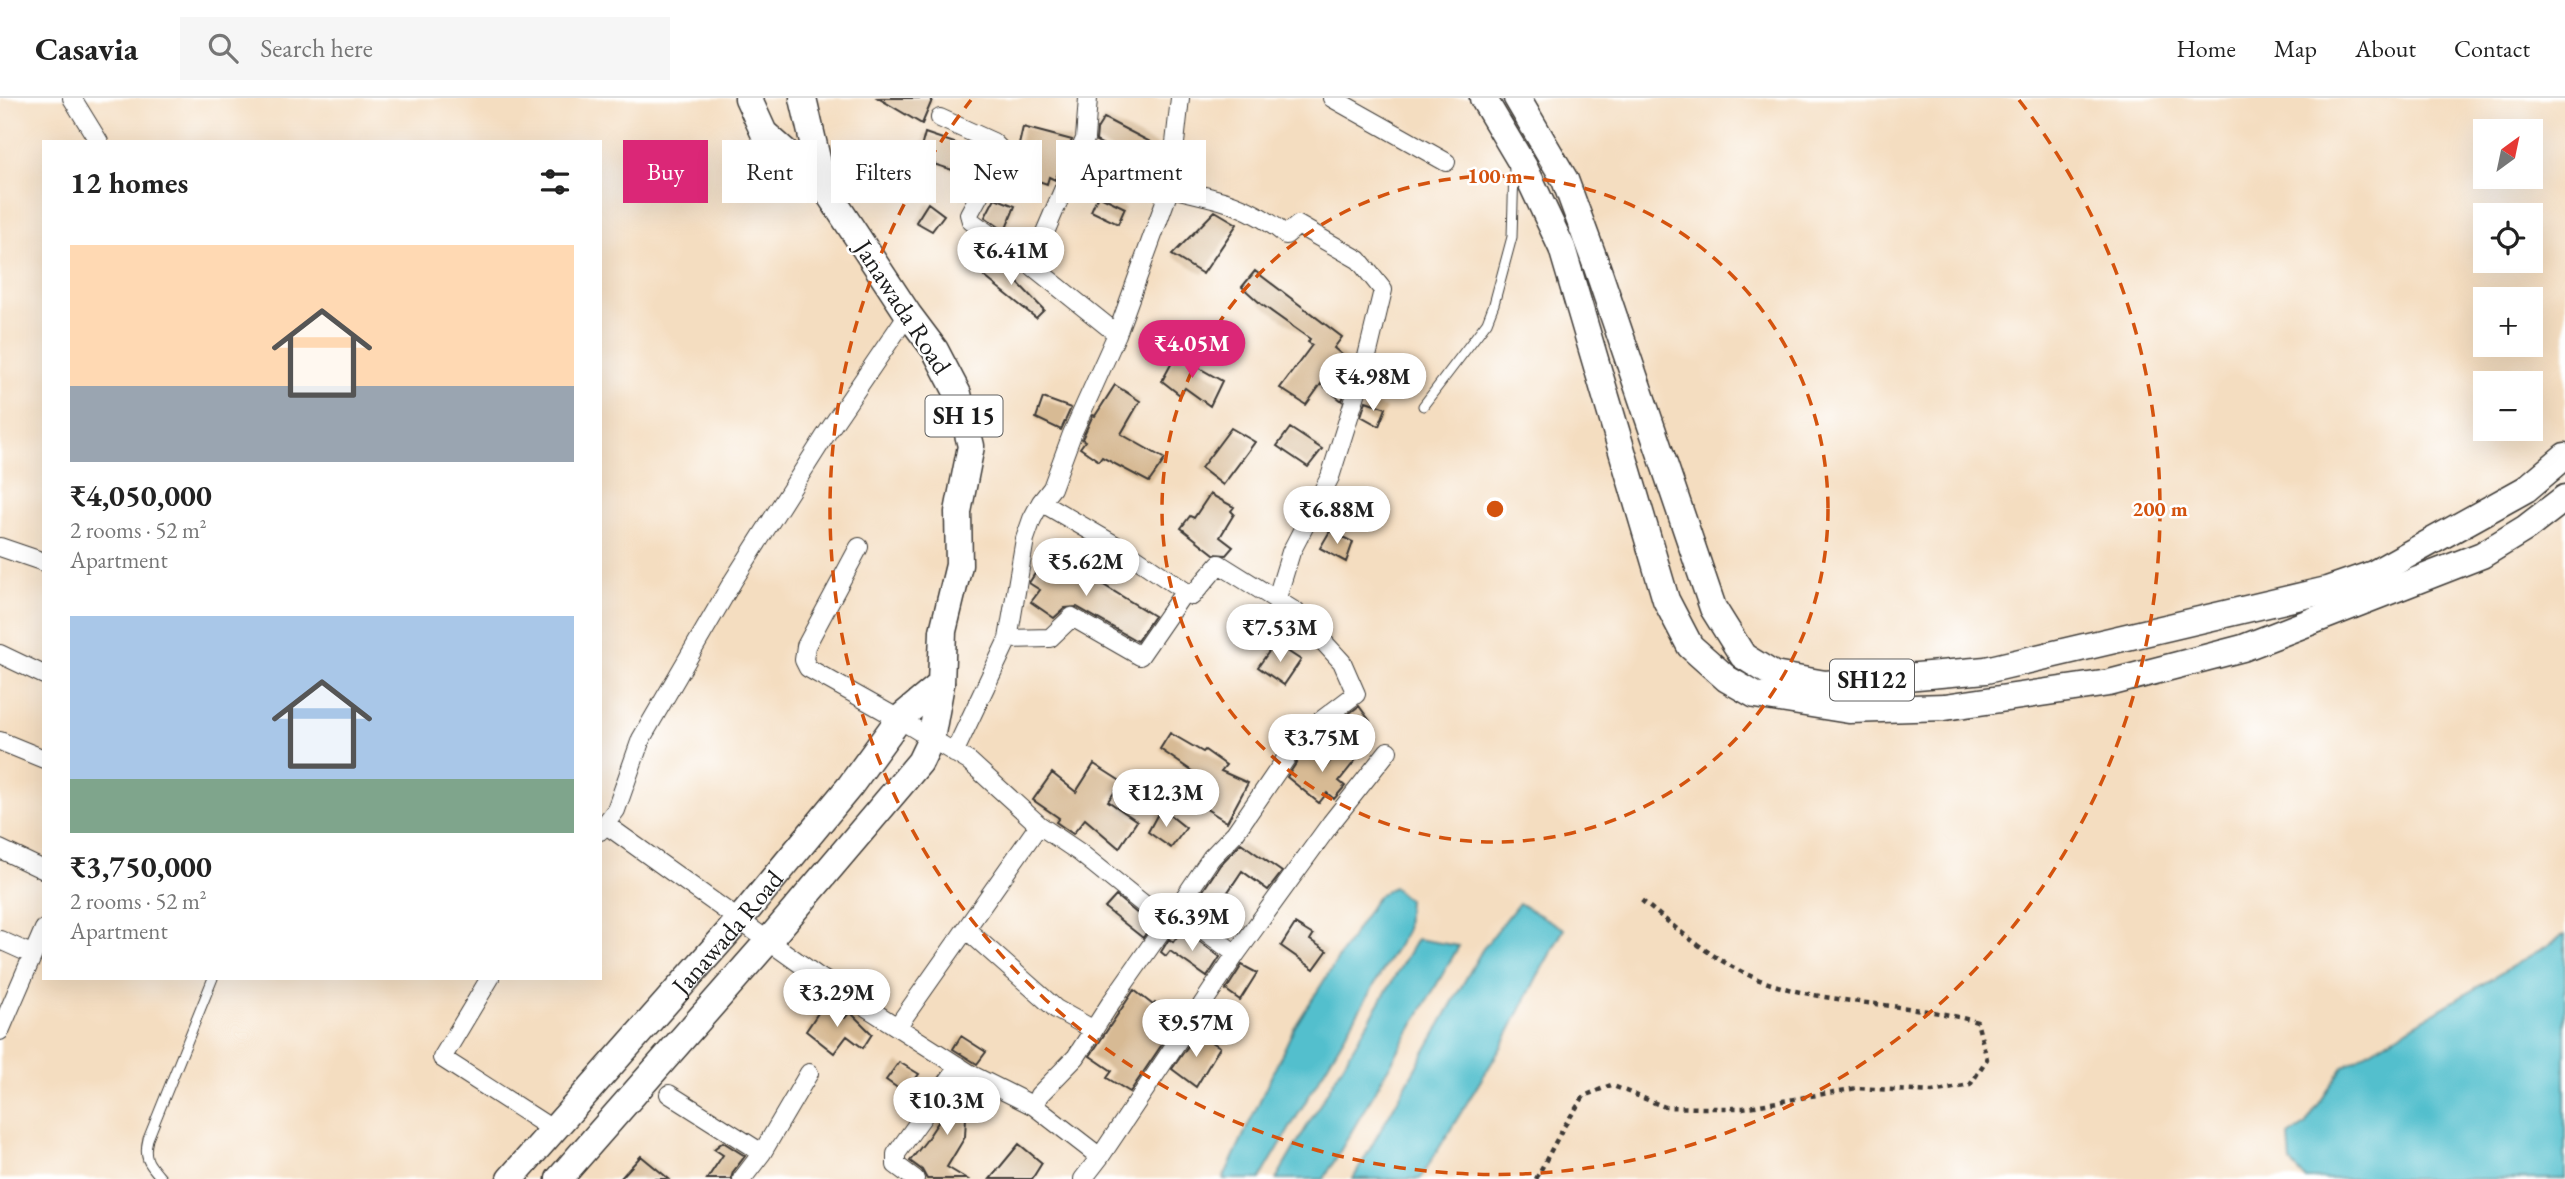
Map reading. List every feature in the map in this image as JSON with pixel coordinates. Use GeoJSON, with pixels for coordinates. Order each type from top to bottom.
{"type":"FeatureCollection","features":[{"type":"Feature","properties":{"kind":"main road","name":"Janawada Road"},"geometry":{"type":"LineString","coordinates":[[559,1179],[769,940],[920,762],[931,738],[941,684],[943,631],[959,565],[958,512],[971,446],[958,394],[935,350],[908,314],[823,185],[764,134],[748,98]]}},
{"type":"Feature","properties":{"kind":"main road","name":"Janawada Road"},"geometry":{"type":"LineString","coordinates":[[803,98],[823,185]]}},
{"type":"Feature","properties":{"kind":"main road"},"geometry":{"type":"LineString","coordinates":[[1483,98],[1515,152],[1562,248],[1666,600],[1690,646],[1727,679],[1755,695],[1849,710],[1945,707],[2109,683],[2243,648],[2482,555],[2526,528],[2565,498]]}},
{"type":"Feature","properties":{"kind":"main road","name":"SH122"},"geometry":{"type":"LineString","coordinates":[[1517,98],[1565,180],[1713,608],[1743,656],[1774,675],[1825,684],[1986,670],[2327,590],[2373,574],[2526,489],[2565,456]]}},
{"type":"Feature","properties":{"kind":"main road"},"geometry":{"type":"LineString","coordinates":[[1942,674],[1945,707]]}},
{"type":"Feature","properties":{"kind":"main road","name":"Janawada Road"},"geometry":{"type":"LineString","coordinates":[[510,1179],[740,919],[850,786],[899,719],[941,684]]}},
{"type":"Feature","properties":{"kind":"street"},"geometry":{"type":"LineString","coordinates":[[72,98],[98,140]]}},
{"type":"Feature","properties":{"kind":"street"},"geometry":{"type":"LineString","coordinates":[[1031,265],[1085,139],[1088,98]]}},
{"type":"Feature","properties":{"kind":"street"},"geometry":{"type":"LineString","coordinates":[[1175,140],[1180,98]]}},
{"type":"Feature","properties":{"kind":"street"},"geometry":{"type":"LineString","coordinates":[[1332,98],[1446,162]]}},
{"type":"Feature","properties":{"kind":"street"},"geometry":{"type":"LineString","coordinates":[[940,118],[993,142],[999,148],[999,159],[969,214],[971,221],[1117,334]]}},
{"type":"Feature","properties":{"kind":"street"},"geometry":{"type":"LineString","coordinates":[[1206,196],[1230,202],[1263,216],[1286,234],[1298,225],[1359,260],[1383,290],[1364,369],[1330,477],[1292,552],[1276,601]]}},
{"type":"Feature","properties":{"kind":"street"},"geometry":{"type":"LineString","coordinates":[[954,753],[1008,639],[1025,539],[1041,502],[1052,488],[1072,434],[1117,334],[1165,203]]}},
{"type":"Feature","properties":{"kind":"street"},"geometry":{"type":"LineString","coordinates":[[908,314],[825,436],[733,581],[641,739],[616,810],[603,827],[740,919],[816,975],[959,1066],[1034,1106],[1100,1157]]}},
{"type":"Feature","properties":{"kind":"street"},"geometry":{"type":"LineString","coordinates":[[1034,1106],[1039,1095],[1076,1057],[1211,858],[1235,833],[1302,735],[1356,694],[1342,662],[1296,612],[1219,564],[1192,596],[1127,552],[1041,502]]}},
{"type":"Feature","properties":{"kind":"street"},"geometry":{"type":"LineString","coordinates":[[0,547],[42,561]]}},
{"type":"Feature","properties":{"kind":"street"},"geometry":{"type":"LineString","coordinates":[[859,547],[806,646],[804,660],[808,668],[970,762],[1039,825],[1172,917],[1236,954]]}},
{"type":"Feature","properties":{"kind":"street"},"geometry":{"type":"LineString","coordinates":[[1008,639],[1051,638],[1072,617],[1140,656],[1185,591]]}},
{"type":"Feature","properties":{"kind":"street"},"geometry":{"type":"LineString","coordinates":[[0,654],[42,674]]}},
{"type":"Feature","properties":{"kind":"street"},"geometry":{"type":"LineString","coordinates":[[0,741],[42,758]]}},
{"type":"Feature","properties":{"kind":"street"},"geometry":{"type":"LineString","coordinates":[[1083,1179],[1236,954],[1388,751]]}},
{"type":"Feature","properties":{"kind":"street"},"geometry":{"type":"LineString","coordinates":[[897,1027],[1039,825]]}},
{"type":"Feature","properties":{"kind":"street"},"geometry":{"type":"LineString","coordinates":[[0,849],[42,869]]}},
{"type":"Feature","properties":{"kind":"street"},"geometry":{"type":"LineString","coordinates":[[967,930],[1056,1009],[1094,1030]]}},
{"type":"Feature","properties":{"kind":"street"},"geometry":{"type":"LineString","coordinates":[[0,1031],[42,933]]}},
{"type":"Feature","properties":{"kind":"street"},"geometry":{"type":"LineString","coordinates":[[0,940],[32,954]]}},
{"type":"Feature","properties":{"kind":"street"},"geometry":{"type":"LineString","coordinates":[[489,980],[442,1058],[552,1129]]}},
{"type":"Feature","properties":{"kind":"street"},"geometry":{"type":"LineString","coordinates":[[915,1179],[896,1165],[897,1154],[959,1066]]}},
{"type":"Feature","properties":{"kind":"street"},"geometry":{"type":"LineString","coordinates":[[742,1179],[762,1153],[809,1073]]}},
{"type":"Feature","properties":{"kind":"street"},"geometry":{"type":"LineString","coordinates":[[670,1094],[762,1153]]}},
{"type":"Feature","properties":{"kind":"lane"},"geometry":{"type":"LineString","coordinates":[[1423,406],[1487,322],[1494,304],[1512,237],[1515,152]]}},
{"type":"Feature","properties":{"kind":"lane"},"geometry":{"type":"LineString","coordinates":[[162,1179],[149,1164],[145,1152],[148,1139],[212,980]]}},
{"type":"Feature","properties":{"kind":"path"},"geometry":{"type":"LineString","coordinates":[[1536,1179],[1563,1128],[1584,1097],[1611,1085],[1665,1107],[1743,1108],[1857,1088],[1932,1092],[1970,1085],[1987,1059],[1977,1023],[1943,1012],[1813,994],[1760,980],[1718,960],[1700,948],[1641,900]]}},
{"type":"Feature","properties":{"kind":"water"},"geometry":{"type":"Polygon","coordinates":[[[1393,887],[1408,900],[1406,931],[1260,1179],[1223,1179],[1294,1028],[1377,897],[1393,887]]]}},
{"type":"Feature","properties":{"kind":"water"},"geometry":{"type":"Polygon","coordinates":[[[1519,903],[1564,929],[1502,1046],[1420,1179],[1353,1179],[1482,950],[1519,903]]]}},
{"type":"Feature","properties":{"kind":"water"},"geometry":{"type":"Polygon","coordinates":[[[2565,935],[2565,1179],[2306,1179],[2291,1163],[2289,1136],[2305,1125],[2343,1067],[2565,935]]]}},
{"type":"Feature","properties":{"kind":"water"},"geometry":{"type":"Polygon","coordinates":[[[1417,939],[1459,946],[1324,1179],[1276,1179],[1417,939]]]}},
{"type":"Feature","properties":{"kind":"building"},"geometry":{"type":"Polygon","coordinates":[[[878,98],[933,98],[922,124],[878,98]]]}},
{"type":"Feature","properties":{"kind":"building"},"geometry":{"type":"Polygon","coordinates":[[[1104,118],[1146,140],[1096,140],[1097,129],[1104,118]]]}},
{"type":"Feature","properties":{"kind":"building"},"geometry":{"type":"Polygon","coordinates":[[[1023,127],[1072,140],[1056,140],[1055,180],[1049,177],[1047,184],[1042,182],[1042,140],[1020,140],[1023,127]]]}},
{"type":"Feature","properties":{"kind":"building"},"geometry":{"type":"Polygon","coordinates":[[[925,133],[950,141],[950,169],[936,165],[936,140],[923,140],[925,133]]]}},
{"type":"Feature","properties":{"kind":"building"},"geometry":{"type":"Polygon","coordinates":[[[928,203],[944,215],[932,231],[916,222],[928,203]]]}},
{"type":"Feature","properties":{"kind":"building"},"geometry":{"type":"Polygon","coordinates":[[[992,203],[1015,206],[1005,231],[985,217],[992,203]]]}},
{"type":"Feature","properties":{"kind":"building"},"geometry":{"type":"Polygon","coordinates":[[[1094,203],[1115,203],[1125,208],[1118,224],[1091,211],[1094,203]]]}},
{"type":"Feature","properties":{"kind":"building"},"geometry":{"type":"Polygon","coordinates":[[[1215,211],[1237,224],[1203,274],[1172,255],[1215,211]]]}},
{"type":"Feature","properties":{"kind":"building"},"geometry":{"type":"Polygon","coordinates":[[[994,258],[1044,310],[1036,318],[980,273],[994,258]]]}},
{"type":"Feature","properties":{"kind":"building"},"geometry":{"type":"Polygon","coordinates":[[[1255,271],[1342,337],[1334,348],[1353,364],[1342,401],[1321,384],[1306,405],[1280,388],[1312,345],[1308,342],[1310,339],[1242,287],[1255,271]]]}},
{"type":"Feature","properties":{"kind":"building"},"geometry":{"type":"Polygon","coordinates":[[[1176,355],[1222,381],[1210,406],[1185,388],[1180,395],[1162,381],[1176,355]]]}},
{"type":"Feature","properties":{"kind":"building"},"geometry":{"type":"Polygon","coordinates":[[[1115,385],[1140,401],[1121,434],[1165,459],[1149,482],[1102,457],[1099,461],[1080,448],[1093,415],[1095,416],[1115,385]]]}},
{"type":"Feature","properties":{"kind":"building"},"geometry":{"type":"Polygon","coordinates":[[[1043,398],[1071,408],[1061,430],[1036,418],[1043,398]]]}},
{"type":"Feature","properties":{"kind":"building"},"geometry":{"type":"Polygon","coordinates":[[[1366,401],[1386,408],[1379,426],[1361,416],[1366,401]]]}},
{"type":"Feature","properties":{"kind":"building"},"geometry":{"type":"Polygon","coordinates":[[[1231,428],[1255,442],[1223,485],[1201,468],[1231,428]]]}},
{"type":"Feature","properties":{"kind":"building"},"geometry":{"type":"Polygon","coordinates":[[[1290,428],[1322,449],[1308,467],[1277,446],[1290,428]]]}},
{"type":"Feature","properties":{"kind":"building"},"geometry":{"type":"Polygon","coordinates":[[[1210,494],[1234,507],[1231,511],[1234,514],[1220,537],[1233,547],[1226,555],[1214,554],[1181,528],[1190,516],[1194,518],[1210,494]]]}},
{"type":"Feature","properties":{"kind":"building"},"geometry":{"type":"Polygon","coordinates":[[[1330,531],[1353,542],[1346,562],[1320,548],[1330,531]]]}},
{"type":"Feature","properties":{"kind":"building"},"geometry":{"type":"Polygon","coordinates":[[[1057,552],[1078,566],[1076,568],[1154,616],[1137,641],[1077,607],[1065,608],[1054,618],[1031,602],[1040,590],[1029,583],[1038,569],[1044,573],[1057,552]]]}},
{"type":"Feature","properties":{"kind":"building"},"geometry":{"type":"Polygon","coordinates":[[[1275,643],[1301,660],[1284,685],[1258,667],[1275,643]]]}},
{"type":"Feature","properties":{"kind":"building"},"geometry":{"type":"Polygon","coordinates":[[[1359,706],[1370,721],[1342,742],[1330,728],[1359,706]]]}},
{"type":"Feature","properties":{"kind":"building"},"geometry":{"type":"Polygon","coordinates":[[[1170,733],[1203,752],[1205,750],[1226,765],[1221,771],[1248,783],[1227,822],[1197,803],[1209,783],[1160,749],[1170,733]]]}},
{"type":"Feature","properties":{"kind":"building"},"geometry":{"type":"Polygon","coordinates":[[[1344,743],[1358,757],[1339,781],[1345,786],[1334,799],[1327,793],[1319,803],[1287,777],[1305,750],[1325,768],[1344,743]]]}},
{"type":"Feature","properties":{"kind":"building"},"geometry":{"type":"Polygon","coordinates":[[[1094,764],[1122,782],[1108,801],[1137,821],[1119,848],[1085,819],[1073,834],[1056,822],[1059,818],[1033,800],[1052,773],[1076,792],[1094,764]]]}},
{"type":"Feature","properties":{"kind":"building"},"geometry":{"type":"Polygon","coordinates":[[[1161,808],[1186,828],[1171,848],[1148,832],[1161,808]]]}},
{"type":"Feature","properties":{"kind":"building"},"geometry":{"type":"Polygon","coordinates":[[[1241,843],[1282,872],[1268,890],[1242,871],[1209,920],[1192,907],[1220,865],[1241,843]]]}},
{"type":"Feature","properties":{"kind":"building"},"geometry":{"type":"Polygon","coordinates":[[[1116,896],[1151,925],[1143,938],[1105,908],[1116,896]]]}},
{"type":"Feature","properties":{"kind":"building"},"geometry":{"type":"Polygon","coordinates":[[[1295,924],[1313,935],[1310,940],[1327,951],[1314,969],[1281,946],[1295,924]]]}},
{"type":"Feature","properties":{"kind":"building"},"geometry":{"type":"Polygon","coordinates":[[[1183,929],[1220,957],[1207,977],[1170,951],[1166,956],[1161,952],[1169,939],[1173,942],[1183,929]]]}},
{"type":"Feature","properties":{"kind":"building"},"geometry":{"type":"Polygon","coordinates":[[[1242,965],[1257,973],[1240,1000],[1226,990],[1242,965]]]}},
{"type":"Feature","properties":{"kind":"building"},"geometry":{"type":"Polygon","coordinates":[[[1134,990],[1153,1005],[1155,1003],[1179,1019],[1130,1092],[1107,1078],[1112,1071],[1090,1056],[1134,990]]]}},
{"type":"Feature","properties":{"kind":"building"},"geometry":{"type":"Polygon","coordinates":[[[824,1004],[845,1018],[850,1012],[872,1034],[863,1048],[847,1036],[834,1053],[806,1031],[824,1004]]]}},
{"type":"Feature","properties":{"kind":"building"},"geometry":{"type":"Polygon","coordinates":[[[1197,1033],[1220,1047],[1196,1087],[1172,1069],[1197,1033]]]}},
{"type":"Feature","properties":{"kind":"building"},"geometry":{"type":"Polygon","coordinates":[[[961,1036],[986,1052],[977,1064],[953,1049],[961,1036]]]}},
{"type":"Feature","properties":{"kind":"building"},"geometry":{"type":"Polygon","coordinates":[[[899,1062],[919,1074],[905,1093],[886,1080],[899,1062]]]}},
{"type":"Feature","properties":{"kind":"building"},"geometry":{"type":"Polygon","coordinates":[[[964,1083],[988,1096],[981,1109],[967,1097],[965,1137],[947,1167],[967,1179],[927,1179],[922,1170],[910,1161],[964,1083]]]}},
{"type":"Feature","properties":{"kind":"building"},"geometry":{"type":"Polygon","coordinates":[[[723,1142],[745,1156],[731,1179],[707,1179],[723,1155],[714,1149],[723,1142]]]}},
{"type":"Feature","properties":{"kind":"building"},"geometry":{"type":"Polygon","coordinates":[[[1019,1144],[1042,1163],[1032,1179],[990,1179],[1019,1144]]]}},
{"type":"Feature","properties":{"kind":"building"},"geometry":{"type":"Polygon","coordinates":[[[641,1156],[669,1179],[620,1179],[641,1156]]]}}]}
